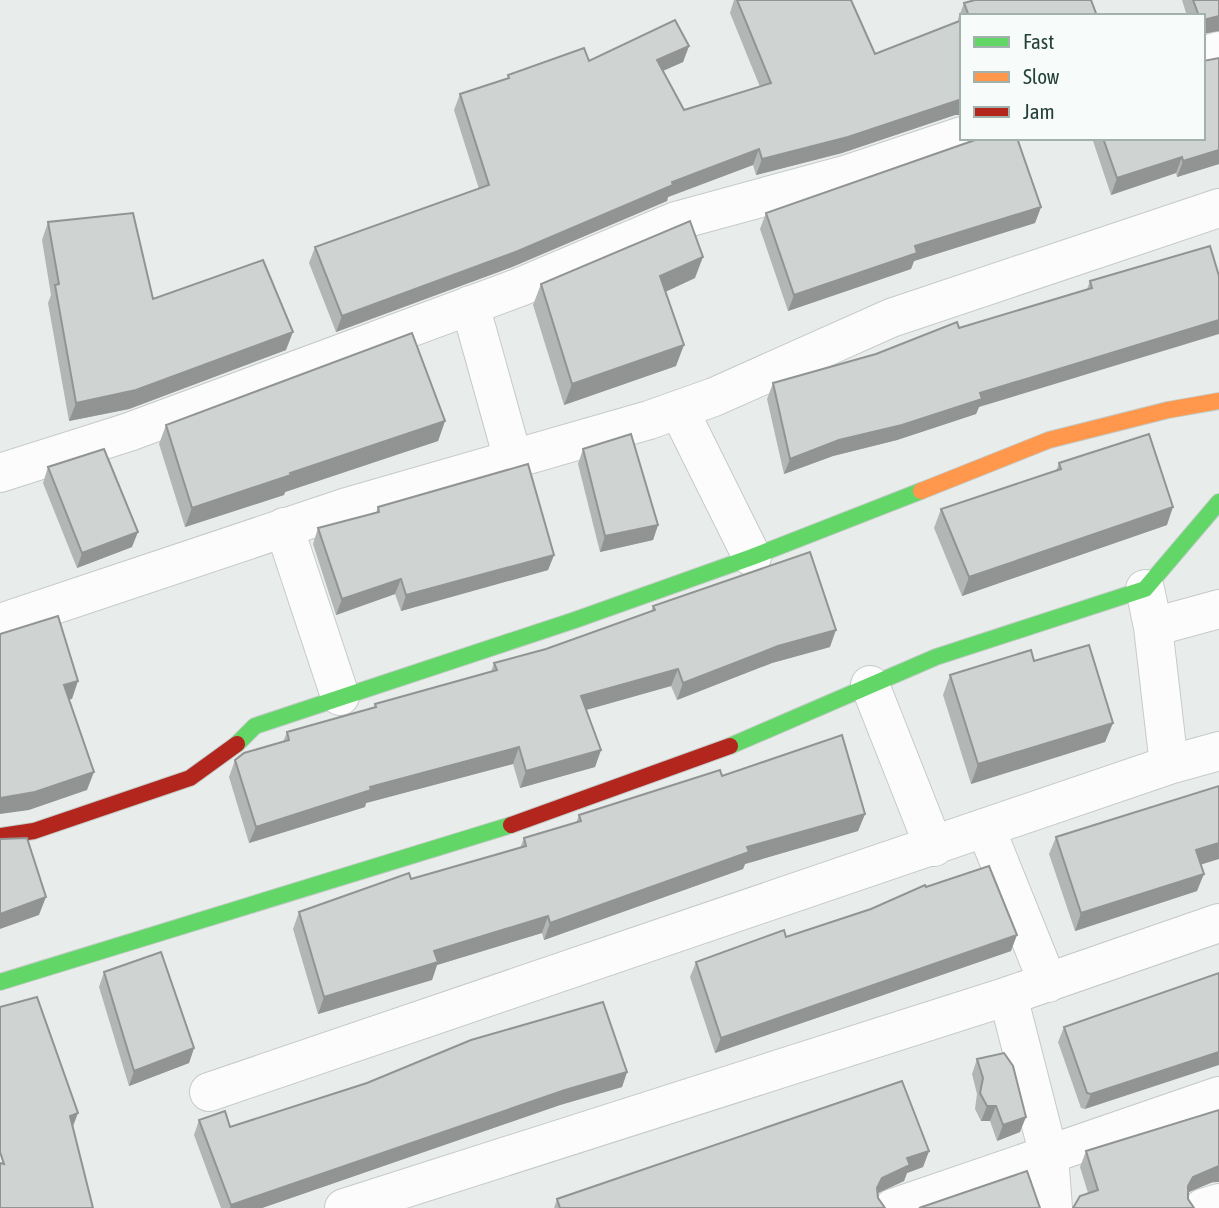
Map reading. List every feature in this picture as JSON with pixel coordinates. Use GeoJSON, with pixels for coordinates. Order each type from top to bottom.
{"type":"FeatureCollection","features":[{"type":"Feature","properties":{"kind":"street"},"geometry":{"type":"LineString","coordinates":[[0,473],[130,432],[470,305],[676,221],[848,174],[960,137]]}},
{"type":"Feature","properties":{"kind":"street"},"geometry":{"type":"LineString","coordinates":[[0,623],[284,527],[679,410],[891,318],[1219,208]]}},
{"type":"Feature","properties":{"kind":"street"},"geometry":{"type":"LineString","coordinates":[[470,305],[513,459]]}},
{"type":"Feature","properties":{"kind":"street"},"geometry":{"type":"LineString","coordinates":[[0,836],[34,831],[190,778],[239,742],[255,726],[575,620],[752,556],[1049,440],[1168,410],[1219,401]]}},
{"type":"Feature","properties":{"kind":"street"},"geometry":{"type":"LineString","coordinates":[[679,410],[752,556]]}},
{"type":"Feature","properties":{"kind":"street"},"geometry":{"type":"LineString","coordinates":[[0,982],[486,834],[713,753],[936,657],[1145,589],[1218,503]]}},
{"type":"Feature","properties":{"kind":"street"},"geometry":{"type":"LineString","coordinates":[[284,527],[340,696]]}},
{"type":"Feature","properties":{"kind":"street"},"geometry":{"type":"LineString","coordinates":[[1145,589],[1153,627],[1169,765]]}},
{"type":"Feature","properties":{"kind":"street"},"geometry":{"type":"LineString","coordinates":[[1153,627],[1219,609]]}},
{"type":"Feature","properties":{"kind":"street"},"geometry":{"type":"LineString","coordinates":[[870,685],[934,847]]}},
{"type":"Feature","properties":{"kind":"street"},"geometry":{"type":"LineString","coordinates":[[209,1092],[1169,765],[1219,751]]}},
{"type":"Feature","properties":{"kind":"street"},"geometry":{"type":"LineString","coordinates":[[985,829],[1048,983]]}},
{"type":"Feature","properties":{"kind":"street"},"geometry":{"type":"LineString","coordinates":[[344,1208],[1048,983],[1219,923]]}},
{"type":"Feature","properties":{"kind":"street"},"geometry":{"type":"LineString","coordinates":[[1008,996],[1049,1156],[1053,1208]]}},
{"type":"Feature","properties":{"kind":"street"},"geometry":{"type":"LineString","coordinates":[[893,1208],[1219,1096]]}},
{"type":"Feature","properties":{"kind":"street"},"geometry":{"type":"LineString","coordinates":[[1203,1208],[1219,1203]]}},
{"type":"Feature","properties":{"kind":"building"},"geometry":{"type":"Polygon","coordinates":[[[737,0],[851,0],[875,54],[960,21],[960,100],[848,137],[762,159],[759,149],[672,182],[673,185],[518,251],[342,316],[315,247],[489,185],[460,94],[584,48],[589,61],[675,20],[689,46],[657,60],[684,110],[771,83],[737,0]]]}},
{"type":"Feature","properties":{"kind":"building"},"geometry":{"type":"Polygon","coordinates":[[[975,0],[1091,0],[1096,14],[968,14],[964,3],[975,0]]]}},
{"type":"Feature","properties":{"kind":"building"},"geometry":{"type":"Polygon","coordinates":[[[1193,0],[1219,0],[1219,16],[1205,20],[1205,14],[1198,14],[1193,0]]]}},
{"type":"Feature","properties":{"kind":"building"},"geometry":{"type":"Polygon","coordinates":[[[1219,58],[1219,150],[1183,161],[1182,157],[1117,178],[1104,140],[1205,140],[1205,61],[1219,58]]]}},
{"type":"Feature","properties":{"kind":"building"},"geometry":{"type":"Polygon","coordinates":[[[975,140],[1018,140],[1041,207],[915,246],[917,253],[794,295],[766,213],[975,140]]]}},
{"type":"Feature","properties":{"kind":"building"},"geometry":{"type":"Polygon","coordinates":[[[133,213],[153,299],[263,260],[293,332],[136,390],[76,403],[55,285],[59,284],[48,222],[133,213]]]}},
{"type":"Feature","properties":{"kind":"building"},"geometry":{"type":"Polygon","coordinates":[[[690,221],[703,257],[660,276],[684,345],[572,384],[541,284],[690,221]]]}},
{"type":"Feature","properties":{"kind":"building"},"geometry":{"type":"Polygon","coordinates":[[[1210,246],[1219,276],[1219,320],[980,393],[982,399],[902,425],[839,440],[790,459],[773,383],[876,354],[957,322],[959,328],[1092,288],[1090,281],[1210,246]]]}},
{"type":"Feature","properties":{"kind":"building"},"geometry":{"type":"Polygon","coordinates":[[[412,333],[445,421],[192,508],[166,425],[412,333]]]}},
{"type":"Feature","properties":{"kind":"building"},"geometry":{"type":"Polygon","coordinates":[[[631,434],[658,525],[605,536],[583,449],[631,434]]]}},
{"type":"Feature","properties":{"kind":"building"},"geometry":{"type":"Polygon","coordinates":[[[1149,434],[1173,507],[969,577],[941,509],[1061,469],[1059,463],[1149,434]]]}},
{"type":"Feature","properties":{"kind":"building"},"geometry":{"type":"Polygon","coordinates":[[[104,449],[138,532],[82,553],[48,467],[104,449]]]}},
{"type":"Feature","properties":{"kind":"building"},"geometry":{"type":"Polygon","coordinates":[[[528,464],[554,555],[406,595],[401,579],[342,599],[318,528],[379,512],[378,507],[528,464]]]}},
{"type":"Feature","properties":{"kind":"building"},"geometry":{"type":"Polygon","coordinates":[[[810,552],[836,630],[778,646],[683,683],[678,669],[581,696],[601,750],[526,771],[519,747],[370,787],[371,790],[256,827],[235,760],[244,753],[289,740],[287,732],[497,670],[494,663],[546,649],[655,610],[653,606],[810,552]]]}},
{"type":"Feature","properties":{"kind":"building"},"geometry":{"type":"Polygon","coordinates":[[[58,616],[78,681],[64,685],[94,772],[35,792],[0,798],[0,634],[58,616]]]}},
{"type":"Feature","properties":{"kind":"building"},"geometry":{"type":"Polygon","coordinates":[[[1089,645],[1113,723],[978,764],[950,675],[1031,650],[1034,661],[1089,645]]]}},
{"type":"Feature","properties":{"kind":"building"},"geometry":{"type":"Polygon","coordinates":[[[842,735],[865,814],[747,847],[749,852],[550,923],[548,916],[434,951],[438,962],[324,997],[299,912],[409,873],[411,879],[526,846],[524,838],[581,821],[579,815],[720,770],[722,776],[842,735]]]}},
{"type":"Feature","properties":{"kind":"building"},"geometry":{"type":"Polygon","coordinates":[[[1219,786],[1219,843],[1196,850],[1204,874],[1081,913],[1056,837],[1219,786]]]}},
{"type":"Feature","properties":{"kind":"building"},"geometry":{"type":"Polygon","coordinates":[[[27,838],[46,897],[0,914],[0,839],[27,838]]]}},
{"type":"Feature","properties":{"kind":"building"},"geometry":{"type":"Polygon","coordinates":[[[989,866],[1017,935],[721,1038],[696,962],[784,930],[786,937],[871,909],[925,885],[926,887],[989,866]]]}},
{"type":"Feature","properties":{"kind":"building"},"geometry":{"type":"Polygon","coordinates":[[[161,952],[194,1048],[134,1071],[104,972],[161,952]]]}},
{"type":"Feature","properties":{"kind":"building"},"geometry":{"type":"Polygon","coordinates":[[[1219,973],[1219,1052],[1091,1094],[1087,1093],[1064,1027],[1219,973]]]}},
{"type":"Feature","properties":{"kind":"building"},"geometry":{"type":"Polygon","coordinates":[[[37,997],[78,1113],[70,1116],[93,1208],[0,1208],[0,1163],[4,1164],[0,1152],[0,1007],[37,997]]]}},
{"type":"Feature","properties":{"kind":"building"},"geometry":{"type":"Polygon","coordinates":[[[603,1002],[627,1072],[565,1090],[231,1205],[199,1120],[225,1111],[230,1127],[367,1083],[471,1040],[603,1002]]]}},
{"type":"Feature","properties":{"kind":"building"},"geometry":{"type":"Polygon","coordinates":[[[1004,1053],[1013,1066],[1026,1117],[1003,1125],[996,1106],[987,1106],[980,1093],[983,1078],[977,1059],[1004,1053]]]}},
{"type":"Feature","properties":{"kind":"building"},"geometry":{"type":"Polygon","coordinates":[[[902,1081],[929,1151],[907,1158],[910,1165],[882,1178],[877,1188],[878,1198],[885,1208],[560,1208],[557,1199],[902,1081]]]}},
{"type":"Feature","properties":{"kind":"building"},"geometry":{"type":"Polygon","coordinates":[[[1219,1110],[1219,1166],[1193,1177],[1188,1186],[1188,1199],[1194,1208],[1073,1208],[1080,1196],[1098,1190],[1086,1151],[1219,1110]]]}},
{"type":"Feature","properties":{"kind":"building"},"geometry":{"type":"Polygon","coordinates":[[[1027,1171],[1040,1208],[919,1208],[1027,1171]]]}},
{"type":"Feature","properties":{"kind":"traffic: fast"},"geometry":{"type":"LineString","coordinates":[[237,744],[255,726],[575,620],[752,557],[921,491]]}},
{"type":"Feature","properties":{"kind":"traffic: fast"},"geometry":{"type":"LineString","coordinates":[[730,746],[936,657],[1145,589],[1219,502]]}},
{"type":"Feature","properties":{"kind":"traffic: fast"},"geometry":{"type":"LineString","coordinates":[[0,982],[511,825]]}},
{"type":"Feature","properties":{"kind":"traffic: slow"},"geometry":{"type":"LineString","coordinates":[[921,491],[1049,440],[1168,410],[1219,401]]}},
{"type":"Feature","properties":{"kind":"traffic: jam"},"geometry":{"type":"LineString","coordinates":[[0,836],[34,831],[190,778],[237,744]]}},
{"type":"Feature","properties":{"kind":"traffic: jam"},"geometry":{"type":"LineString","coordinates":[[511,825],[730,746]]}}]}
